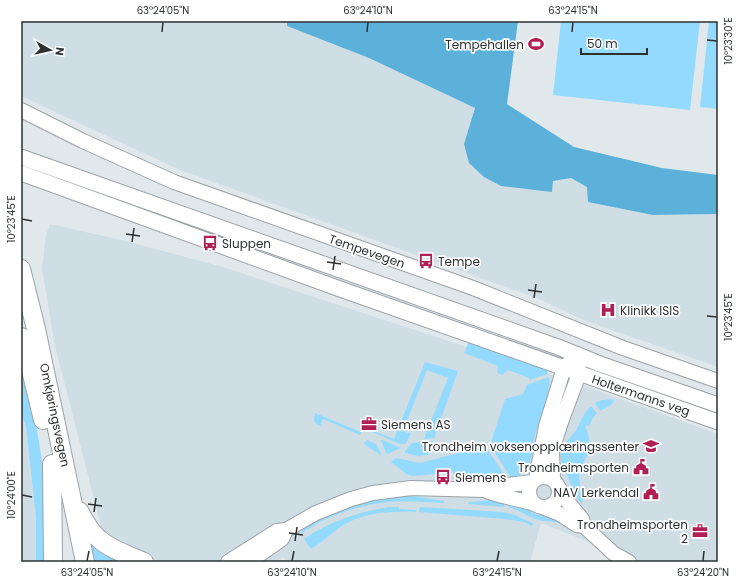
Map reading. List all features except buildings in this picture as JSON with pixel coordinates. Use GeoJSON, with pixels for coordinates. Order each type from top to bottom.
{"type":"FeatureCollection","features":[{"type":"Feature","properties":{"kind":"highway","name":"Omkjøringsvegen"},"geometry":{"type":"LineString","coordinates":[[21,269],[36,329],[85,562]]}},
{"type":"Feature","properties":{"kind":"highway","name":"Omkjøringsvegen"},"geometry":{"type":"LineString","coordinates":[[21,337],[34,380],[73,562]]}},
{"type":"Feature","properties":{"kind":"highway"},"geometry":{"type":"LineString","coordinates":[[52,464],[52,562]]}},
{"type":"Feature","properties":{"kind":"highway"},"geometry":{"type":"LineString","coordinates":[[72,499],[99,540],[120,552],[144,562]]}},
{"type":"Feature","properties":{"kind":"main road","name":"Holtermanns veg"},"geometry":{"type":"LineString","coordinates":[[21,157],[718,405]]}},
{"type":"Feature","properties":{"kind":"main road","name":"Holtermanns veg"},"geometry":{"type":"LineString","coordinates":[[21,173],[340,290],[718,422]]}},
{"type":"Feature","properties":{"kind":"street","name":"Tempevegen"},"geometry":{"type":"LineString","coordinates":[[21,110],[90,144],[174,182],[473,288],[616,345],[718,381]]}},
{"type":"Feature","properties":{"kind":"street"},"geometry":{"type":"LineString","coordinates":[[578,354],[564,368],[546,426],[534,481],[529,491],[531,500],[538,505],[560,514],[577,525],[584,526]]}},
{"type":"Feature","properties":{"kind":"street"},"geometry":{"type":"LineString","coordinates":[[228,562],[277,531],[286,530],[316,512],[351,499],[373,493],[410,488],[484,490],[494,495],[510,497],[547,507],[555,503],[558,498],[552,451],[579,374],[578,354]]}},
{"type":"Feature","properties":{"kind":"street"},"geometry":{"type":"LineString","coordinates":[[484,490],[495,485],[512,485],[534,481],[545,477],[556,484],[582,519],[584,526],[614,553],[629,562]]}},
{"type":"Feature","properties":{"kind":"street"},"geometry":{"type":"LineString","coordinates":[[249,562],[282,539],[286,530]]}},
{"type":"Feature","properties":{"kind":"shaded area"},"geometry":{"type":"Polygon","coordinates":[[[21,21],[287,21],[287,26],[369,58],[475,108],[464,144],[552,192],[553,181],[571,178],[587,187],[653,215],[718,214],[718,367],[586,321],[539,299],[180,170],[21,96],[21,21]]]}},
{"type":"Feature","properties":{"kind":"shaded area"},"geometry":{"type":"Polygon","coordinates":[[[287,21],[518,21],[507,104],[574,147],[662,168],[718,175],[718,214],[653,215],[588,202],[587,187],[571,178],[553,181],[552,192],[501,186],[484,177],[469,163],[464,144],[475,108],[369,58],[287,26],[287,21]]]}},
{"type":"Feature","properties":{"kind":"shaded area"},"geometry":{"type":"Polygon","coordinates":[[[561,21],[700,21],[690,110],[553,95],[561,21]]]}},
{"type":"Feature","properties":{"kind":"shaded area"},"geometry":{"type":"Polygon","coordinates":[[[709,21],[718,21],[718,109],[700,107],[709,21]]]}},
{"type":"Feature","properties":{"kind":"shaded area"},"geometry":{"type":"Polygon","coordinates":[[[50,224],[125,241],[223,267],[579,384],[718,434],[718,562],[622,562],[589,542],[541,523],[530,562],[288,562],[283,557],[274,562],[106,562],[101,526],[55,346],[42,269],[46,235],[50,224]]]}},
{"type":"Feature","properties":{"kind":"shaded area"},"geometry":{"type":"Polygon","coordinates":[[[469,341],[542,367],[547,370],[548,374],[529,380],[529,378],[508,370],[502,375],[497,373],[498,366],[464,353],[469,341]]]}},
{"type":"Feature","properties":{"kind":"shaded area"},"geometry":{"type":"Polygon","coordinates":[[[21,360],[48,562],[21,562],[21,360]]]}},
{"type":"Feature","properties":{"kind":"shaded area"},"geometry":{"type":"Polygon","coordinates":[[[425,362],[458,371],[434,438],[424,439],[448,378],[427,370],[403,431],[411,434],[405,444],[400,444],[365,429],[366,428],[394,439],[425,362]]]}},
{"type":"Feature","properties":{"kind":"shaded area"},"geometry":{"type":"Polygon","coordinates":[[[21,377],[26,378],[36,424],[45,479],[48,562],[36,562],[36,517],[26,426],[21,414],[21,377]]]}},
{"type":"Feature","properties":{"kind":"shaded area"},"geometry":{"type":"Polygon","coordinates":[[[549,377],[547,399],[535,435],[530,463],[523,473],[519,476],[511,478],[490,445],[505,399],[523,394],[527,385],[549,377]]]}},
{"type":"Feature","properties":{"kind":"shaded area"},"geometry":{"type":"Polygon","coordinates":[[[611,399],[614,401],[611,405],[600,411],[595,403],[602,400],[611,399]]]}},
{"type":"Feature","properties":{"kind":"shaded area"},"geometry":{"type":"Polygon","coordinates":[[[591,406],[597,413],[589,426],[587,425],[585,428],[587,429],[590,444],[589,451],[581,468],[576,466],[575,470],[579,472],[580,489],[584,496],[582,503],[577,499],[574,493],[562,463],[561,454],[565,444],[575,432],[584,414],[591,406]]]}},
{"type":"Feature","properties":{"kind":"shaded area"},"geometry":{"type":"Polygon","coordinates":[[[315,413],[361,432],[360,435],[323,419],[320,426],[314,421],[315,413]]]}},
{"type":"Feature","properties":{"kind":"shaded area"},"geometry":{"type":"Polygon","coordinates":[[[367,440],[376,444],[382,456],[364,444],[367,440]]]}},
{"type":"Feature","properties":{"kind":"shaded area"},"geometry":{"type":"Polygon","coordinates":[[[381,440],[401,448],[388,454],[386,453],[381,440]]]}},
{"type":"Feature","properties":{"kind":"shaded area"},"geometry":{"type":"Polygon","coordinates":[[[433,441],[428,455],[418,456],[405,453],[412,443],[433,441]]]}},
{"type":"Feature","properties":{"kind":"shaded area"},"geometry":{"type":"Polygon","coordinates":[[[485,446],[506,477],[487,478],[453,474],[453,471],[449,471],[448,473],[413,476],[408,475],[391,462],[396,458],[420,463],[485,446]]]}},
{"type":"Feature","properties":{"kind":"shaded area"},"geometry":{"type":"Polygon","coordinates":[[[413,496],[444,501],[444,503],[402,501],[377,503],[342,512],[320,522],[301,534],[312,522],[348,507],[379,499],[413,496]]]}},
{"type":"Feature","properties":{"kind":"shaded area"},"geometry":{"type":"Polygon","coordinates":[[[492,500],[504,501],[504,507],[468,504],[469,502],[492,500]]]}},
{"type":"Feature","properties":{"kind":"shaded area"},"geometry":{"type":"Polygon","coordinates":[[[509,501],[525,507],[533,513],[552,516],[564,525],[539,520],[508,507],[509,501]]]}},
{"type":"Feature","properties":{"kind":"shaded area"},"geometry":{"type":"Polygon","coordinates":[[[388,507],[416,510],[416,512],[388,512],[360,517],[343,525],[311,549],[304,539],[344,518],[388,507]]]}},
{"type":"Feature","properties":{"kind":"shaded area"},"geometry":{"type":"Polygon","coordinates":[[[420,507],[503,512],[515,515],[534,524],[531,526],[524,522],[505,519],[419,512],[420,507]]]}},
{"type":"Feature","properties":{"kind":"shaded area"},"geometry":{"type":"Polygon","coordinates":[[[85,531],[121,560],[112,562],[91,562],[85,531]]]}},
{"type":"Feature","properties":{"kind":"place","name":"Tempehallen"},"geometry":{"type":"Point","coordinates":[536,44]}},
{"type":"Feature","properties":{"kind":"place","name":"Sluppen"},"geometry":{"type":"Point","coordinates":[210,243]}},
{"type":"Feature","properties":{"kind":"place","name":"Tempe"},"geometry":{"type":"Point","coordinates":[426,261]}},
{"type":"Feature","properties":{"kind":"place","name":"Klinikk ISIS"},"geometry":{"type":"Point","coordinates":[608,310]}},
{"type":"Feature","properties":{"kind":"place","name":"Siemens AS"},"geometry":{"type":"Point","coordinates":[369,424]}},
{"type":"Feature","properties":{"kind":"place","name":"Trondheim voksenopplæringssenter"},"geometry":{"type":"Point","coordinates":[651,446]}},
{"type":"Feature","properties":{"kind":"place","name":"Trondheimsporten"},"geometry":{"type":"Point","coordinates":[641,467]}},
{"type":"Feature","properties":{"kind":"place","name":"Siemens"},"geometry":{"type":"Point","coordinates":[443,477]}},
{"type":"Feature","properties":{"kind":"place","name":"NAV Lerkendal"},"geometry":{"type":"Point","coordinates":[651,492]}},
{"type":"Feature","properties":{"kind":"place","name":"Trondheimsporten 2"},"geometry":{"type":"Point","coordinates":[700,531]}}]}
